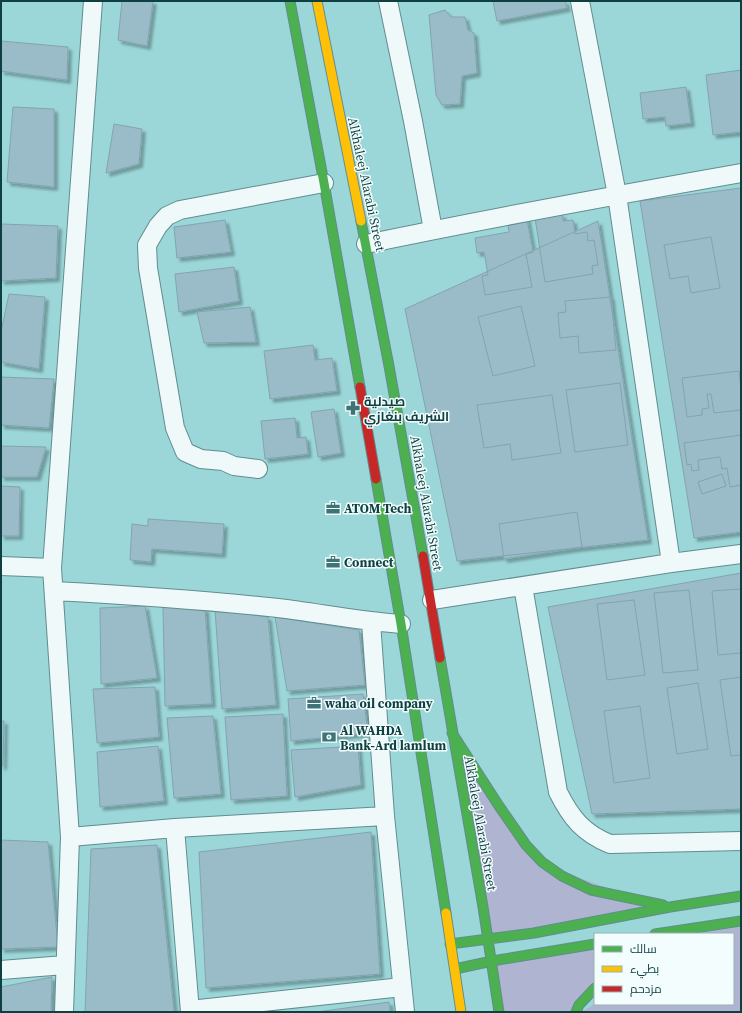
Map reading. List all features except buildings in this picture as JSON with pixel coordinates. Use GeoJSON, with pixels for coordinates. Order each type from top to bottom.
{"type":"FeatureCollection","features":[{"type":"Feature","properties":{"kind":"main road"},"geometry":{"type":"LineString","coordinates":[[290,1],[324,183],[401,624],[461,1012]]}},
{"type":"Feature","properties":{"kind":"main road","name":"Alkhaleej Alarabi Street"},"geometry":{"type":"LineString","coordinates":[[317,1],[366,244],[432,600],[452,733],[492,961],[499,1012]]}},
{"type":"Feature","properties":{"kind":"main road"},"geometry":{"type":"LineString","coordinates":[[452,733],[526,845],[542,862],[562,876],[591,890],[670,907]]}},
{"type":"Feature","properties":{"kind":"main road"},"geometry":{"type":"LineString","coordinates":[[450,944],[534,933],[670,907],[741,896]]}},
{"type":"Feature","properties":{"kind":"main road"},"geometry":{"type":"LineString","coordinates":[[663,933],[741,921]]}},
{"type":"Feature","properties":{"kind":"main road"},"geometry":{"type":"LineString","coordinates":[[455,969],[492,961],[594,944]]}},
{"type":"Feature","properties":{"kind":"main road"},"geometry":{"type":"LineString","coordinates":[[576,1012],[579,1005],[594,989]]}},
{"type":"Feature","properties":{"kind":"street"},"geometry":{"type":"LineString","coordinates":[[64,1012],[70,836],[52,568],[93,1]]}},
{"type":"Feature","properties":{"kind":"street"},"geometry":{"type":"LineString","coordinates":[[388,1],[413,121],[433,230]]}},
{"type":"Feature","properties":{"kind":"street"},"geometry":{"type":"LineString","coordinates":[[580,1],[617,195],[671,563]]}},
{"type":"Feature","properties":{"kind":"street"},"geometry":{"type":"LineString","coordinates":[[366,244],[617,195],[741,173]]}},
{"type":"Feature","properties":{"kind":"street"},"geometry":{"type":"LineString","coordinates":[[258,469],[234,466],[222,462],[201,460],[185,452],[175,428],[148,268],[147,245],[158,226],[167,216],[180,210],[324,183]]}},
{"type":"Feature","properties":{"kind":"street"},"geometry":{"type":"LineString","coordinates":[[432,600],[671,563],[741,554]]}},
{"type":"Feature","properties":{"kind":"street"},"geometry":{"type":"LineString","coordinates":[[1,566],[52,568]]}},
{"type":"Feature","properties":{"kind":"street"},"geometry":{"type":"LineString","coordinates":[[523,586],[558,792],[575,820],[597,839],[610,844],[741,841]]}},
{"type":"Feature","properties":{"kind":"street"},"geometry":{"type":"LineString","coordinates":[[54,591],[186,599],[279,608],[371,622],[401,624]]}},
{"type":"Feature","properties":{"kind":"street"},"geometry":{"type":"LineString","coordinates":[[371,622],[385,816],[405,1012]]}},
{"type":"Feature","properties":{"kind":"street"},"geometry":{"type":"LineString","coordinates":[[70,836],[176,828],[385,816]]}},
{"type":"Feature","properties":{"kind":"street"},"geometry":{"type":"LineString","coordinates":[[176,828],[190,1011],[402,987]]}},
{"type":"Feature","properties":{"kind":"street"},"geometry":{"type":"LineString","coordinates":[[1,970],[66,965]]}},
{"type":"Feature","properties":{"kind":"shaded area"},"geometry":{"type":"Polygon","coordinates":[[[456,742],[539,863],[659,907],[490,936],[456,742]]]}},
{"type":"Feature","properties":{"kind":"shaded area"},"geometry":{"type":"Polygon","coordinates":[[[741,927],[741,1012],[581,1012],[594,1005],[734,1005],[734,933],[701,933],[741,927]]]}},
{"type":"Feature","properties":{"kind":"shaded area"},"geometry":{"type":"Polygon","coordinates":[[[594,945],[594,986],[573,1012],[501,1012],[494,962],[594,945]]]}},
{"type":"Feature","properties":{"kind":"traffic: fast"},"geometry":{"type":"LineString","coordinates":[[290,1],[360,387]]}},
{"type":"Feature","properties":{"kind":"traffic: fast"},"geometry":{"type":"LineString","coordinates":[[361,221],[423,556]]}},
{"type":"Feature","properties":{"kind":"traffic: fast"},"geometry":{"type":"LineString","coordinates":[[376,479],[401,624],[446,913]]}},
{"type":"Feature","properties":{"kind":"traffic: fast"},"geometry":{"type":"LineString","coordinates":[[440,658],[483,907],[499,1012]]}},
{"type":"Feature","properties":{"kind":"traffic: fast"},"geometry":{"type":"LineString","coordinates":[[452,733],[526,845],[542,862],[562,876],[591,890],[663,905]]}},
{"type":"Feature","properties":{"kind":"traffic: fast"},"geometry":{"type":"LineString","coordinates":[[450,944],[534,933],[670,907],[741,896]]}},
{"type":"Feature","properties":{"kind":"traffic: fast"},"geometry":{"type":"LineString","coordinates":[[662,933],[741,921]]}},
{"type":"Feature","properties":{"kind":"traffic: fast"},"geometry":{"type":"LineString","coordinates":[[455,969],[492,961],[594,944]]}},
{"type":"Feature","properties":{"kind":"traffic: fast"},"geometry":{"type":"LineString","coordinates":[[576,1012],[579,1005],[594,989]]}},
{"type":"Feature","properties":{"kind":"traffic: slow"},"geometry":{"type":"LineString","coordinates":[[317,1],[361,221]]}},
{"type":"Feature","properties":{"kind":"traffic: slow"},"geometry":{"type":"LineString","coordinates":[[446,913],[461,1012]]}},
{"type":"Feature","properties":{"kind":"traffic: jam"},"geometry":{"type":"LineString","coordinates":[[360,387],[376,479]]}},
{"type":"Feature","properties":{"kind":"traffic: jam"},"geometry":{"type":"LineString","coordinates":[[423,556],[440,658]]}},
{"type":"Feature","properties":{"kind":"place","name":"صيدلية الشريف بنغازي"},"geometry":{"type":"Point","coordinates":[353,408]}},
{"type":"Feature","properties":{"kind":"place","name":"ATOM Tech"},"geometry":{"type":"Point","coordinates":[333,508]}},
{"type":"Feature","properties":{"kind":"place","name":"Connect"},"geometry":{"type":"Point","coordinates":[333,562]}},
{"type":"Feature","properties":{"kind":"place","name":"waha oil company"},"geometry":{"type":"Point","coordinates":[314,703]}},
{"type":"Feature","properties":{"kind":"place","name":"Al WAHDA Bank-Ard lamlum"},"geometry":{"type":"Point","coordinates":[329,737]}}]}
